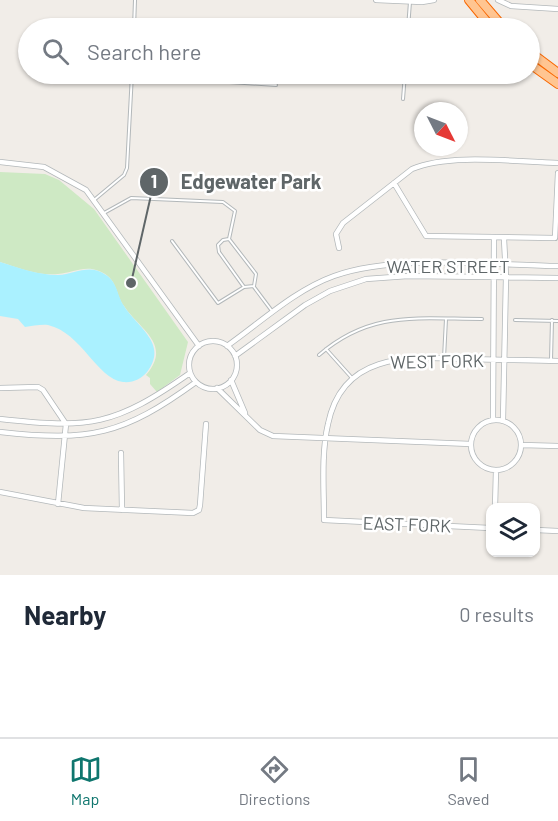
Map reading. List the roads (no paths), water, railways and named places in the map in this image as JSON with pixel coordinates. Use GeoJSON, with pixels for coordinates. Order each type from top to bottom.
{"type":"FeatureCollection","features":[{"type":"Feature","properties":{"kind":"highway"},"geometry":{"type":"LineString","coordinates":[[469,0],[484,18]]}},
{"type":"Feature","properties":{"kind":"highway"},"geometry":{"type":"LineString","coordinates":[[480,0],[495,18]]}},
{"type":"Feature","properties":{"kind":"highway"},"geometry":{"type":"LineString","coordinates":[[540,59],[558,72]]}},
{"type":"Feature","properties":{"kind":"highway"},"geometry":{"type":"LineString","coordinates":[[540,71],[558,84]]}},
{"type":"Feature","properties":{"kind":"street"},"geometry":{"type":"LineString","coordinates":[[376,0],[410,2],[434,0]]}},
{"type":"Feature","properties":{"kind":"street"},"geometry":{"type":"LineString","coordinates":[[498,0],[511,6],[558,9]]}},
{"type":"Feature","properties":{"kind":"street"},"geometry":{"type":"LineString","coordinates":[[0,162],[26,163],[49,169],[78,184],[104,213],[199,346]]}},
{"type":"Feature","properties":{"kind":"street"},"geometry":{"type":"LineString","coordinates":[[339,248],[336,234],[338,228],[412,169],[437,162],[558,163]]}},
{"type":"Feature","properties":{"kind":"street"},"geometry":{"type":"LineString","coordinates":[[394,183],[426,236],[494,239],[555,238],[558,173]]}},
{"type":"Feature","properties":{"kind":"street"},"geometry":{"type":"LineString","coordinates":[[493,420],[494,239]]}},
{"type":"Feature","properties":{"kind":"street"},"geometry":{"type":"LineString","coordinates":[[503,420],[506,277],[504,239]]}},
{"type":"Feature","properties":{"kind":"street","name":"WATER STREET"},"geometry":{"type":"LineString","coordinates":[[227,346],[312,286],[334,276],[374,266],[394,264],[558,266]]}},
{"type":"Feature","properties":{"kind":"street","name":"WATER STREET"},"geometry":{"type":"LineString","coordinates":[[235,356],[330,291],[366,279],[408,276],[558,278]]}},
{"type":"Feature","properties":{"kind":"street"},"geometry":{"type":"LineString","coordinates":[[275,312],[284,321]]}},
{"type":"Feature","properties":{"kind":"street"},"geometry":{"type":"LineString","coordinates":[[216,341],[227,346],[235,356],[236,368],[231,380],[217,388],[209,388],[196,382],[190,373],[190,358],[199,346],[216,341]]}},
{"type":"Feature","properties":{"kind":"street","name":"WEST FORK"},"geometry":{"type":"LineString","coordinates":[[324,520],[327,424],[334,406],[353,379],[382,361],[413,357],[558,361]]}},
{"type":"Feature","properties":{"kind":"street"},"geometry":{"type":"LineString","coordinates":[[0,419],[66,424],[92,422],[118,416],[155,397],[190,373]]}},
{"type":"Feature","properties":{"kind":"street"},"geometry":{"type":"LineString","coordinates":[[231,380],[244,413]]}},
{"type":"Feature","properties":{"kind":"street"},"geometry":{"type":"LineString","coordinates":[[0,432],[66,436],[94,434],[135,422],[196,382]]}},
{"type":"Feature","properties":{"kind":"street"},"geometry":{"type":"LineString","coordinates":[[0,388],[38,387],[43,390],[66,424],[58,504]]}},
{"type":"Feature","properties":{"kind":"street"},"geometry":{"type":"LineString","coordinates":[[217,388],[260,430],[273,436],[326,440],[471,444]]}},
{"type":"Feature","properties":{"kind":"street"},"geometry":{"type":"LineString","coordinates":[[493,420],[503,420],[517,429],[522,445],[520,453],[511,465],[496,470],[481,465],[475,459],[471,444],[479,426],[493,420]]}},
{"type":"Feature","properties":{"kind":"street"},"geometry":{"type":"LineString","coordinates":[[0,492],[58,504],[193,513],[199,510],[206,424]]}},
{"type":"Feature","properties":{"kind":"street"},"geometry":{"type":"LineString","coordinates":[[522,445],[558,446]]}},
{"type":"Feature","properties":{"kind":"street"},"geometry":{"type":"LineString","coordinates":[[121,453],[122,510]]}},
{"type":"Feature","properties":{"kind":"street"},"geometry":{"type":"LineString","coordinates":[[495,503],[496,470]]}},
{"type":"Feature","properties":{"kind":"street","name":"EAST FORK"},"geometry":{"type":"LineString","coordinates":[[324,520],[486,528]]}},
{"type":"Feature","properties":{"kind":"street"},"geometry":{"type":"LineString","coordinates":[[540,530],[558,531]]}},
{"type":"Feature","properties":{"kind":"lane"},"geometry":{"type":"LineString","coordinates":[[134,18],[135,0]]}},
{"type":"Feature","properties":{"kind":"lane"},"geometry":{"type":"LineString","coordinates":[[409,18],[410,2]]}},
{"type":"Feature","properties":{"kind":"lane"},"geometry":{"type":"LineString","coordinates":[[94,200],[124,175],[128,168],[132,84]]}},
{"type":"Feature","properties":{"kind":"lane"},"geometry":{"type":"LineString","coordinates":[[261,84],[276,85]]}},
{"type":"Feature","properties":{"kind":"lane"},"geometry":{"type":"LineString","coordinates":[[403,99],[404,84]]}},
{"type":"Feature","properties":{"kind":"lane"},"geometry":{"type":"LineString","coordinates":[[104,213],[130,198],[223,202],[235,211],[229,239],[255,274],[254,286],[275,312]]}},
{"type":"Feature","properties":{"kind":"lane"},"geometry":{"type":"LineString","coordinates":[[229,239],[223,240],[218,245],[219,252],[244,287]]}},
{"type":"Feature","properties":{"kind":"lane"},"geometry":{"type":"LineString","coordinates":[[172,241],[218,303],[244,287],[254,286]]}},
{"type":"Feature","properties":{"kind":"lane"},"geometry":{"type":"LineString","coordinates":[[444,358],[446,319]]}},
{"type":"Feature","properties":{"kind":"lane"},"geometry":{"type":"LineString","coordinates":[[319,355],[355,330],[386,320],[482,319]]}},
{"type":"Feature","properties":{"kind":"lane"},"geometry":{"type":"LineString","coordinates":[[515,320],[558,321]]}},
{"type":"Feature","properties":{"kind":"lane"},"geometry":{"type":"LineString","coordinates":[[551,361],[552,320]]}},
{"type":"Feature","properties":{"kind":"lane"},"geometry":{"type":"LineString","coordinates":[[326,349],[353,379]]}},
{"type":"Feature","properties":{"kind":"water"},"geometry":{"type":"Polygon","coordinates":[[[0,262],[43,274],[58,275],[88,269],[106,275],[113,282],[124,306],[153,344],[155,353],[147,372],[139,379],[130,382],[114,379],[60,330],[48,325],[25,327],[18,319],[0,316],[0,262]]]}},
{"type":"Feature","properties":{"kind":"place","name":"Edgewater Park"},"geometry":{"type":"Point","coordinates":[131,283]}}]}
